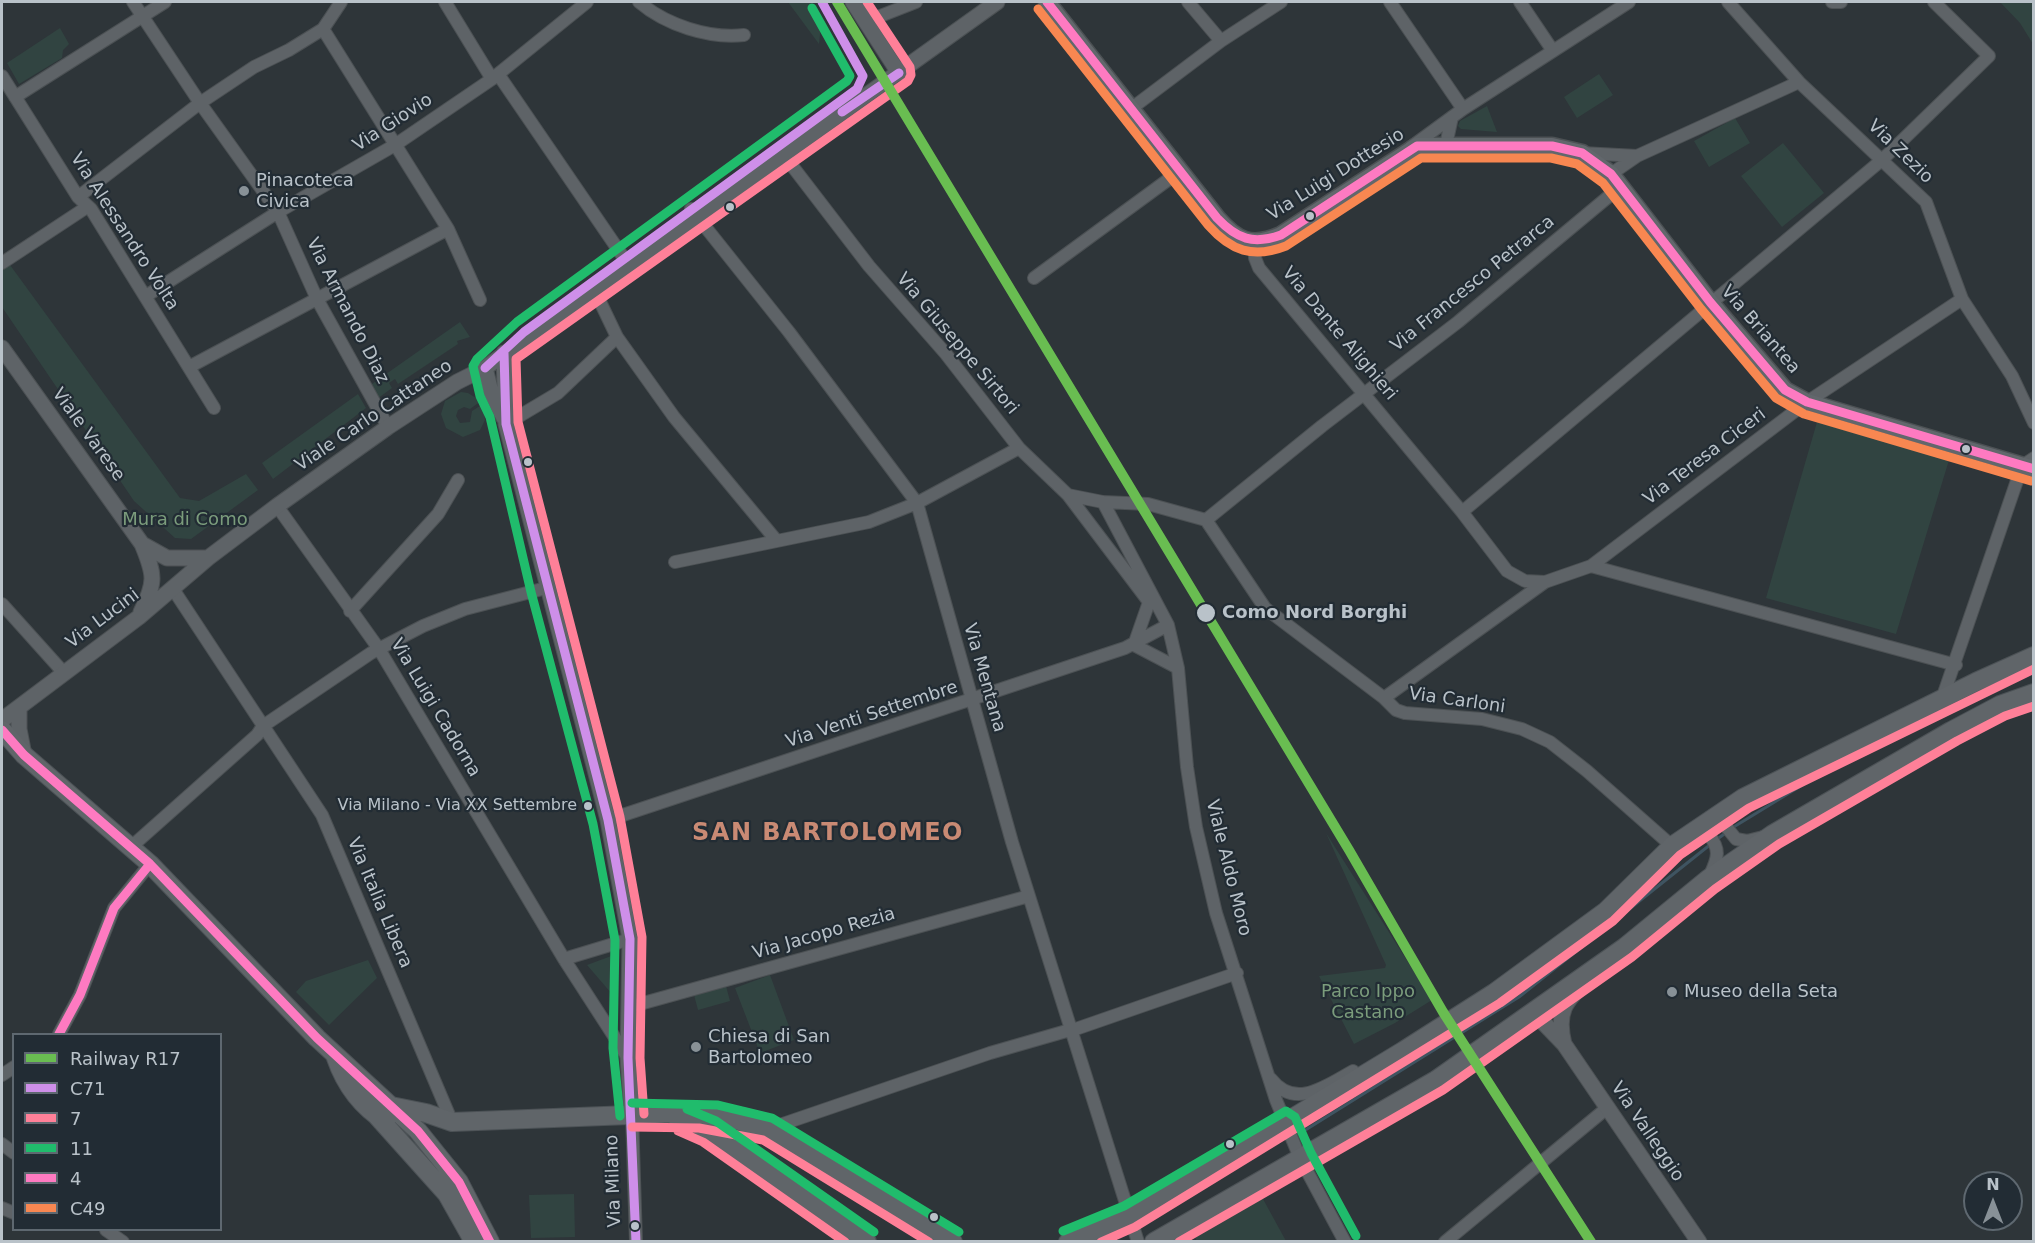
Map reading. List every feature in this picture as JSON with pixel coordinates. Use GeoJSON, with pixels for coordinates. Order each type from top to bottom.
{"type":"FeatureCollection","features":[{"type":"Feature","properties":{"kind":"main road"},"geometry":{"type":"LineString","coordinates":[[1047,2],[1231,234],[1255,242]]}},
{"type":"Feature","properties":{"kind":"main road","name":"Via Luigi Dottesio"},"geometry":{"type":"LineString","coordinates":[[1255,242],[1281,235],[1410,148],[1417,146],[1552,146],[1582,153],[1615,181]]}},
{"type":"Feature","properties":{"kind":"main road","name":"Via Briantea"},"geometry":{"type":"LineString","coordinates":[[1615,181],[1710,302],[1785,390],[1807,402],[2030,464]]}},
{"type":"Feature","properties":{"kind":"main road"},"geometry":{"type":"LineString","coordinates":[[1068,1242],[1129,1217],[1287,1127],[1494,993],[1606,910],[1670,843],[1701,832],[1725,817],[1743,798],[1982,679],[2034,656]]}},
{"type":"Feature","properties":{"kind":"main road"},"geometry":{"type":"LineString","coordinates":[[1154,1242],[1298,1154],[1436,1080],[1625,947],[1708,879],[1773,834],[1951,731],[2000,705],[2034,693]]}},
{"type":"Feature","properties":{"kind":"main road"},"geometry":{"type":"LineString","coordinates":[[2,730],[24,755],[150,864],[335,1055],[384,1111],[427,1171],[447,1194],[474,1242]]}},
{"type":"Feature","properties":{"kind":"main road"},"geometry":{"type":"LineString","coordinates":[[384,1111],[426,1113],[452,1122],[706,1114],[760,1126],[953,1242]]}},
{"type":"Feature","properties":{"kind":"main road"},"geometry":{"type":"LineString","coordinates":[[384,1111],[428,1142],[459,1182],[490,1242]]}},
{"type":"Feature","properties":{"kind":"main road"},"geometry":{"type":"LineString","coordinates":[[664,1114],[694,1123],[709,1131],[748,1161],[867,1242]]}},
{"type":"Feature","properties":{"kind":"main road"},"geometry":{"type":"LineString","coordinates":[[427,1171],[425,1157],[428,1142],[439,1129],[452,1122]]}},
{"type":"Feature","properties":{"kind":"street","name":"Via Armando Diaz"},"geometry":{"type":"LineString","coordinates":[[133,2],[200,103],[278,212],[317,299],[388,427]]}},
{"type":"Feature","properties":{"kind":"street"},"geometry":{"type":"LineString","coordinates":[[15,97],[165,2]]}},
{"type":"Feature","properties":{"kind":"street"},"geometry":{"type":"LineString","coordinates":[[2,263],[82,202],[200,103],[254,67],[289,50],[323,29],[341,2]]}},
{"type":"Feature","properties":{"kind":"street"},"geometry":{"type":"LineString","coordinates":[[445,2],[628,264]]}},
{"type":"Feature","properties":{"kind":"street","name":"Via Giovio"},"geometry":{"type":"LineString","coordinates":[[146,296],[278,212],[395,145],[495,76],[587,2]]}},
{"type":"Feature","properties":{"kind":"street"},"geometry":{"type":"LineString","coordinates":[[639,2],[684,28],[728,37],[744,35]]}},
{"type":"Feature","properties":{"kind":"street"},"geometry":{"type":"LineString","coordinates":[[853,2],[899,73]]}},
{"type":"Feature","properties":{"kind":"street"},"geometry":{"type":"LineString","coordinates":[[865,22],[916,2]]}},
{"type":"Feature","properties":{"kind":"street","name":"Viale Carlo Cattaneo"},"geometry":{"type":"LineString","coordinates":[[208,558],[388,427],[457,382],[484,368],[628,264],[694,212],[783,154],[997,2]]}},
{"type":"Feature","properties":{"kind":"street"},"geometry":{"type":"LineString","coordinates":[[1188,2],[1221,41]]}},
{"type":"Feature","properties":{"kind":"street"},"geometry":{"type":"LineString","coordinates":[[1132,108],[1221,41],[1281,2]]}},
{"type":"Feature","properties":{"kind":"street"},"geometry":{"type":"LineString","coordinates":[[1390,2],[1458,113]]}},
{"type":"Feature","properties":{"kind":"street"},"geometry":{"type":"LineString","coordinates":[[1520,2],[1553,51]]}},
{"type":"Feature","properties":{"kind":"street"},"geometry":{"type":"LineString","coordinates":[[1410,148],[1458,113],[1629,2]]}},
{"type":"Feature","properties":{"kind":"street","name":"Via Zezio"},"geometry":{"type":"LineString","coordinates":[[1728,2],[1799,82],[1926,202],[1962,299],[2012,376],[2034,423]]}},
{"type":"Feature","properties":{"kind":"street"},"geometry":{"type":"LineString","coordinates":[[1832,2],[1840,2]]}},
{"type":"Feature","properties":{"kind":"street"},"geometry":{"type":"LineString","coordinates":[[1462,512],[1883,159],[1989,56],[1934,2]]}},
{"type":"Feature","properties":{"kind":"street"},"geometry":{"type":"LineString","coordinates":[[323,29],[448,229],[480,300]]}},
{"type":"Feature","properties":{"kind":"street","name":"Via Alessandro Volta"},"geometry":{"type":"LineString","coordinates":[[2,76],[82,202],[91,209],[214,408]]}},
{"type":"Feature","properties":{"kind":"street","name":"Via Francesco Petrarca"},"geometry":{"type":"LineString","coordinates":[[1206,520],[1364,393],[1458,322],[1615,181],[1637,156],[1799,82]]}},
{"type":"Feature","properties":{"kind":"street"},"geometry":{"type":"LineString","coordinates":[[1446,145],[1458,113]]}},
{"type":"Feature","properties":{"kind":"street"},"geometry":{"type":"LineString","coordinates":[[1582,153],[1637,156]]}},
{"type":"Feature","properties":{"kind":"street","name":"Via Giuseppe Sirtori"},"geometry":{"type":"LineString","coordinates":[[783,154],[874,272],[946,354],[1019,448],[1068,495],[1149,602],[1134,645]]}},
{"type":"Feature","properties":{"kind":"street"},"geometry":{"type":"LineString","coordinates":[[1034,278],[1179,171]]}},
{"type":"Feature","properties":{"kind":"street","name":"Via Mentana"},"geometry":{"type":"LineString","coordinates":[[694,212],[789,332],[917,503],[1029,896],[1138,1242]]}},
{"type":"Feature","properties":{"kind":"street"},"geometry":{"type":"LineString","coordinates":[[189,367],[448,229]]}},
{"type":"Feature","properties":{"kind":"street","name":"Via Dante Alighieri"},"geometry":{"type":"LineString","coordinates":[[1255,242],[1255,258],[1259,268],[1462,512],[1507,571],[1525,580],[1545,582]]}},
{"type":"Feature","properties":{"kind":"street"},"geometry":{"type":"LineString","coordinates":[[594,289],[617,337],[674,417],[776,540]]}},
{"type":"Feature","properties":{"kind":"street","name":"Via Teresa Ciceri"},"geometry":{"type":"LineString","coordinates":[[1592,566],[1807,402],[1962,299]]}},
{"type":"Feature","properties":{"kind":"street"},"geometry":{"type":"LineString","coordinates":[[506,424],[558,393],[617,337]]}},
{"type":"Feature","properties":{"kind":"street","name":"Viale Varese"},"geometry":{"type":"LineString","coordinates":[[2,348],[142,544],[154,573],[150,594],[139,617]]}},
{"type":"Feature","properties":{"kind":"street","name":"Via Milano"},"geometry":{"type":"LineString","coordinates":[[504,353],[506,424]]}},
{"type":"Feature","properties":{"kind":"street","name":"Via Milano"},"geometry":{"type":"LineString","coordinates":[[484,368],[489,387],[506,424],[546,588],[608,820],[630,939],[628,1058],[636,1242]]}},
{"type":"Feature","properties":{"kind":"street"},"geometry":{"type":"LineString","coordinates":[[457,382],[489,387]]}},
{"type":"Feature","properties":{"kind":"street"},"geometry":{"type":"LineString","coordinates":[[675,562],[869,522],[917,503],[1019,448]]}},
{"type":"Feature","properties":{"kind":"street"},"geometry":{"type":"LineString","coordinates":[[1942,699],[2030,464]]}},
{"type":"Feature","properties":{"kind":"street"},"geometry":{"type":"LineString","coordinates":[[350,611],[438,514],[458,480]]}},
{"type":"Feature","properties":{"kind":"street"},"geometry":{"type":"LineString","coordinates":[[1068,495],[1103,502],[1137,503],[1206,520]]}},
{"type":"Feature","properties":{"kind":"street","name":"Viale Aldo Moro"},"geometry":{"type":"LineString","coordinates":[[1103,502],[1168,626],[1178,668],[1187,767],[1196,827],[1216,912],[1237,973],[1248,1018],[1266,1073],[1287,1127],[1298,1154],[1345,1242]]}},
{"type":"Feature","properties":{"kind":"street","name":"Via Luigi Cadorna"},"geometry":{"type":"LineString","coordinates":[[277,506],[379,649],[564,959],[628,1058]]}},
{"type":"Feature","properties":{"kind":"street","name":"Via Carloni"},"geometry":{"type":"LineString","coordinates":[[1206,520],[1264,608],[1384,698],[1396,710],[1405,713],[1482,719],[1522,729],[1550,742],[1670,843]]}},
{"type":"Feature","properties":{"kind":"street","name":"Viale Varese"},"geometry":{"type":"LineString","coordinates":[[142,544],[167,558],[208,558]]}},
{"type":"Feature","properties":{"kind":"street","name":"Via Lucini"},"geometry":{"type":"LineString","coordinates":[[2,720],[139,617],[208,558]]}},
{"type":"Feature","properties":{"kind":"street"},"geometry":{"type":"LineString","coordinates":[[1384,698],[1545,582],[1592,566],[1956,665]]}},
{"type":"Feature","properties":{"kind":"street"},"geometry":{"type":"LineString","coordinates":[[131,847],[256,735],[262,726],[379,649],[465,609],[546,588]]}},
{"type":"Feature","properties":{"kind":"street","name":"Via Italia Libera"},"geometry":{"type":"LineString","coordinates":[[173,589],[322,815],[452,1122]]}},
{"type":"Feature","properties":{"kind":"street"},"geometry":{"type":"LineString","coordinates":[[2,604],[64,673]]}},
{"type":"Feature","properties":{"kind":"street","name":"Via Venti Settembre"},"geometry":{"type":"LineString","coordinates":[[608,820],[972,701],[1134,645],[1168,626]]}},
{"type":"Feature","properties":{"kind":"street"},"geometry":{"type":"LineString","coordinates":[[1134,645],[1178,668]]}},
{"type":"Feature","properties":{"kind":"street"},"geometry":{"type":"LineString","coordinates":[[1956,665],[1958,674],[1965,679],[1982,679]]}},
{"type":"Feature","properties":{"kind":"street"},"geometry":{"type":"LineString","coordinates":[[19,707],[19,729],[24,755]]}},
{"type":"Feature","properties":{"kind":"street"},"geometry":{"type":"LineString","coordinates":[[1725,817],[1736,839],[1752,840],[1773,834]]}},
{"type":"Feature","properties":{"kind":"street"},"geometry":{"type":"LineString","coordinates":[[1701,832],[1718,848],[1719,855],[1708,879]]}},
{"type":"Feature","properties":{"kind":"street"},"geometry":{"type":"LineString","coordinates":[[59,1033],[80,995],[114,908],[150,864]]}},
{"type":"Feature","properties":{"kind":"street","name":"Via Jacopo Rezia"},"geometry":{"type":"LineString","coordinates":[[628,1008],[1029,896]]}},
{"type":"Feature","properties":{"kind":"street"},"geometry":{"type":"LineString","coordinates":[[564,959],[630,939]]}},
{"type":"Feature","properties":{"kind":"street","name":"Via Valleggio"},"geometry":{"type":"LineString","coordinates":[[1564,1044],[1560,1024],[1563,1008],[1578,990],[1625,947]]}},
{"type":"Feature","properties":{"kind":"street"},"geometry":{"type":"LineString","coordinates":[[748,1161],[742,1141],[745,1132],[760,1126],[1070,1030],[1237,973]]}},
{"type":"Feature","properties":{"kind":"street","name":"Via Valleggio"},"geometry":{"type":"LineString","coordinates":[[1527,1018],[1539,1018],[1564,1044],[1699,1242]]}},
{"type":"Feature","properties":{"kind":"street"},"geometry":{"type":"LineString","coordinates":[[1266,1073],[1286,1092],[1306,1094],[1316,1092],[1387,1052],[1403,1052]]}},
{"type":"Feature","properties":{"kind":"street"},"geometry":{"type":"LineString","coordinates":[[1445,1242],[1607,1108]]}},
{"type":"Feature","properties":{"kind":"street"},"geometry":{"type":"LineString","coordinates":[[107,1231],[123,1242]]}},
{"type":"Feature","properties":{"kind":"green space"},"geometry":{"type":"Polygon","coordinates":[[[788,2],[810,2],[821,25],[819,44],[788,2]]]}},
{"type":"Feature","properties":{"kind":"green space"},"geometry":{"type":"Polygon","coordinates":[[[2000,2],[2033,2],[2033,44],[2020,23],[2000,2]]]}},
{"type":"Feature","properties":{"kind":"green space"},"geometry":{"type":"Polygon","coordinates":[[[60,28],[69,44],[63,50],[62,58],[19,84],[7,63],[60,28]]]}},
{"type":"Feature","properties":{"kind":"green space"},"geometry":{"type":"Polygon","coordinates":[[[1599,74],[1613,95],[1577,118],[1564,97],[1599,74]]]}},
{"type":"Feature","properties":{"kind":"green space"},"geometry":{"type":"Polygon","coordinates":[[[1487,106],[1497,132],[1461,129],[1458,126],[1460,121],[1487,106]]]}},
{"type":"Feature","properties":{"kind":"green space"},"geometry":{"type":"Polygon","coordinates":[[[1735,118],[1750,143],[1709,167],[1694,141],[1735,118]]]}},
{"type":"Feature","properties":{"kind":"green space"},"geometry":{"type":"Polygon","coordinates":[[[1783,143],[1824,193],[1782,227],[1741,176],[1783,143]]]}},
{"type":"Feature","properties":{"kind":"green space","name":"Mura di Como"},"geometry":{"type":"Polygon","coordinates":[[[2,254],[180,498],[199,501],[246,474],[258,490],[191,539],[175,538],[134,501],[2,307],[2,254]]]}},
{"type":"Feature","properties":{"kind":"green space"},"geometry":{"type":"Polygon","coordinates":[[[460,322],[470,337],[457,341],[458,344],[398,384],[395,379],[389,383],[392,388],[377,399],[369,386],[460,322]]]}},
{"type":"Feature","properties":{"kind":"green space"},"geometry":{"type":"Polygon","coordinates":[[[461,392],[468,393],[481,401],[470,409],[464,407],[458,410],[456,416],[460,423],[470,422],[472,411],[483,404],[485,420],[480,430],[463,437],[446,428],[441,414],[445,401],[461,392]]]}},
{"type":"Feature","properties":{"kind":"green space"},"geometry":{"type":"Polygon","coordinates":[[[358,394],[366,408],[273,479],[262,463],[358,394]]]}},
{"type":"Feature","properties":{"kind":"green space"},"geometry":{"type":"Polygon","coordinates":[[[1817,422],[1949,460],[1896,634],[1766,598],[1817,422]]]}},
{"type":"Feature","properties":{"kind":"green space","name":"Parco Ippo Castano"},"geometry":{"type":"Polygon","coordinates":[[[1326,833],[1432,1000],[1395,1023],[1354,1044],[1319,976],[1385,968],[1386,965],[1326,833]]]}},
{"type":"Feature","properties":{"kind":"green space"},"geometry":{"type":"Polygon","coordinates":[[[614,955],[619,960],[618,1001],[587,965],[614,955]]]}},
{"type":"Feature","properties":{"kind":"green space"},"geometry":{"type":"Polygon","coordinates":[[[368,960],[377,978],[329,1025],[296,992],[306,981],[368,960]]]}},
{"type":"Feature","properties":{"kind":"green space"},"geometry":{"type":"Polygon","coordinates":[[[770,975],[794,1040],[760,1053],[735,988],[770,975]]]}},
{"type":"Feature","properties":{"kind":"green space"},"geometry":{"type":"Polygon","coordinates":[[[726,986],[730,1001],[698,1010],[694,995],[726,986]]]}},
{"type":"Feature","properties":{"kind":"green space"},"geometry":{"type":"Polygon","coordinates":[[[1257,1188],[1286,1241],[1197,1241],[1189,1227],[1257,1188]]]}},
{"type":"Feature","properties":{"kind":"green space"},"geometry":{"type":"Polygon","coordinates":[[[574,1194],[575,1237],[531,1238],[529,1195],[574,1194]]]}},
{"type":"Feature","properties":{"kind":"waterway"},"geometry":{"type":"LineString","coordinates":[[1732,828],[1809,781],[1950,708],[2034,670]]}},
{"type":"Feature","properties":{"kind":"waterway"},"geometry":{"type":"LineString","coordinates":[[1716,840],[1727,832]]}},
{"type":"Feature","properties":{"kind":"waterway"},"geometry":{"type":"LineString","coordinates":[[1299,1134],[1519,997],[1711,844]]}},
{"type":"Feature","properties":{"kind":"rail line","name":"R17"},"geometry":{"type":"LineString","coordinates":[[837,2],[1349,850],[1443,1012],[1591,1242]]}},
{"type":"Feature","properties":{"kind":"transit line","name":"C71"},"geometry":{"type":"LineString","coordinates":[[485,368],[524,332],[857,89],[863,76],[822,2]]}},
{"type":"Feature","properties":{"kind":"transit line","name":"7"},"geometry":{"type":"LineString","coordinates":[[644,1114],[640,1058],[642,937],[620,817],[518,422],[516,359],[908,81],[911,75],[910,67],[867,2]]}},
{"type":"Feature","properties":{"kind":"transit line","name":"4"},"geometry":{"type":"LineString","coordinates":[[1047,2],[1217,218],[1239,235],[1254,240],[1281,235],[1417,146],[1552,146],[1582,153],[1611,174],[1710,302],[1785,390],[1807,402],[2034,469]]}},
{"type":"Feature","properties":{"kind":"transit line","name":"11"},"geometry":{"type":"LineString","coordinates":[[620,1116],[613,1048],[615,940],[593,824],[531,592],[490,417],[480,396],[473,366],[477,359],[517,322],[847,81],[850,76],[812,8]]}},
{"type":"Feature","properties":{"kind":"transit line","name":"C49"},"geometry":{"type":"LineString","coordinates":[[1038,9],[1208,225],[1234,246],[1253,252],[1286,246],[1421,158],[1551,158],[1577,164],[1603,183],[1701,309],[1776,398],[1804,414],[2031,481]]}},
{"type":"Feature","properties":{"kind":"transit line","name":"C71"},"geometry":{"type":"LineString","coordinates":[[842,112],[899,73]]}},
{"type":"Feature","properties":{"kind":"transit line","name":"C71"},"geometry":{"type":"LineString","coordinates":[[504,353],[506,424],[608,820],[630,939],[628,1058],[636,1242]]}},
{"type":"Feature","properties":{"kind":"transit line","name":"7"},"geometry":{"type":"LineString","coordinates":[[1101,1242],[1135,1227],[1500,1003],[1613,921],[1680,855],[1749,808],[2034,669]]}},
{"type":"Feature","properties":{"kind":"transit line","name":"7"},"geometry":{"type":"LineString","coordinates":[[1179,1242],[1443,1090],[1632,957],[1715,889],[1779,844],[1957,741],[2005,716],[2034,706]]}},
{"type":"Feature","properties":{"kind":"transit line","name":"4"},"geometry":{"type":"LineString","coordinates":[[2,730],[24,755],[150,864],[317,1038],[418,1131],[459,1182],[490,1242]]}},
{"type":"Feature","properties":{"kind":"transit line","name":"4"},"geometry":{"type":"LineString","coordinates":[[60,1033],[80,995],[114,908],[150,864]]}},
{"type":"Feature","properties":{"kind":"transit line","name":"11"},"geometry":{"type":"LineString","coordinates":[[632,1103],[718,1105],[772,1118],[959,1232]]}},
{"type":"Feature","properties":{"kind":"transit line","name":"11"},"geometry":{"type":"LineString","coordinates":[[687,1109],[716,1121],[874,1232]]}},
{"type":"Feature","properties":{"kind":"transit line","name":"11"},"geometry":{"type":"LineString","coordinates":[[1063,1231],[1124,1206],[1286,1111],[1295,1117],[1311,1153],[1356,1236]]}},
{"type":"Feature","properties":{"kind":"transit line","name":"7"},"geometry":{"type":"LineString","coordinates":[[632,1127],[699,1128],[763,1140],[929,1242]]}},
{"type":"Feature","properties":{"kind":"transit line","name":"7"},"geometry":{"type":"LineString","coordinates":[[678,1131],[703,1142],[845,1242]]}},
{"type":"Feature","properties":{"kind":"place","name":"Pinacoteca Civica"},"geometry":{"type":"Point","coordinates":[244,191]}},
{"type":"Feature","properties":{"kind":"place","name":"Como Nord Borghi"},"geometry":{"type":"Point","coordinates":[1206,613]}},
{"type":"Feature","properties":{"kind":"place","name":"Via Milano - Via XX Settembre"},"geometry":{"type":"Point","coordinates":[588,806]}},
{"type":"Feature","properties":{"kind":"place","name":"Museo della Seta"},"geometry":{"type":"Point","coordinates":[1672,992]}},
{"type":"Feature","properties":{"kind":"place","name":"Chiesa di San Bartolomeo"},"geometry":{"type":"Point","coordinates":[696,1047]}},
{"type":"Feature","properties":{"kind":"district","name":"SAN BARTOLOMEO"},"geometry":{"type":"Point","coordinates":[828,834]}}]}
